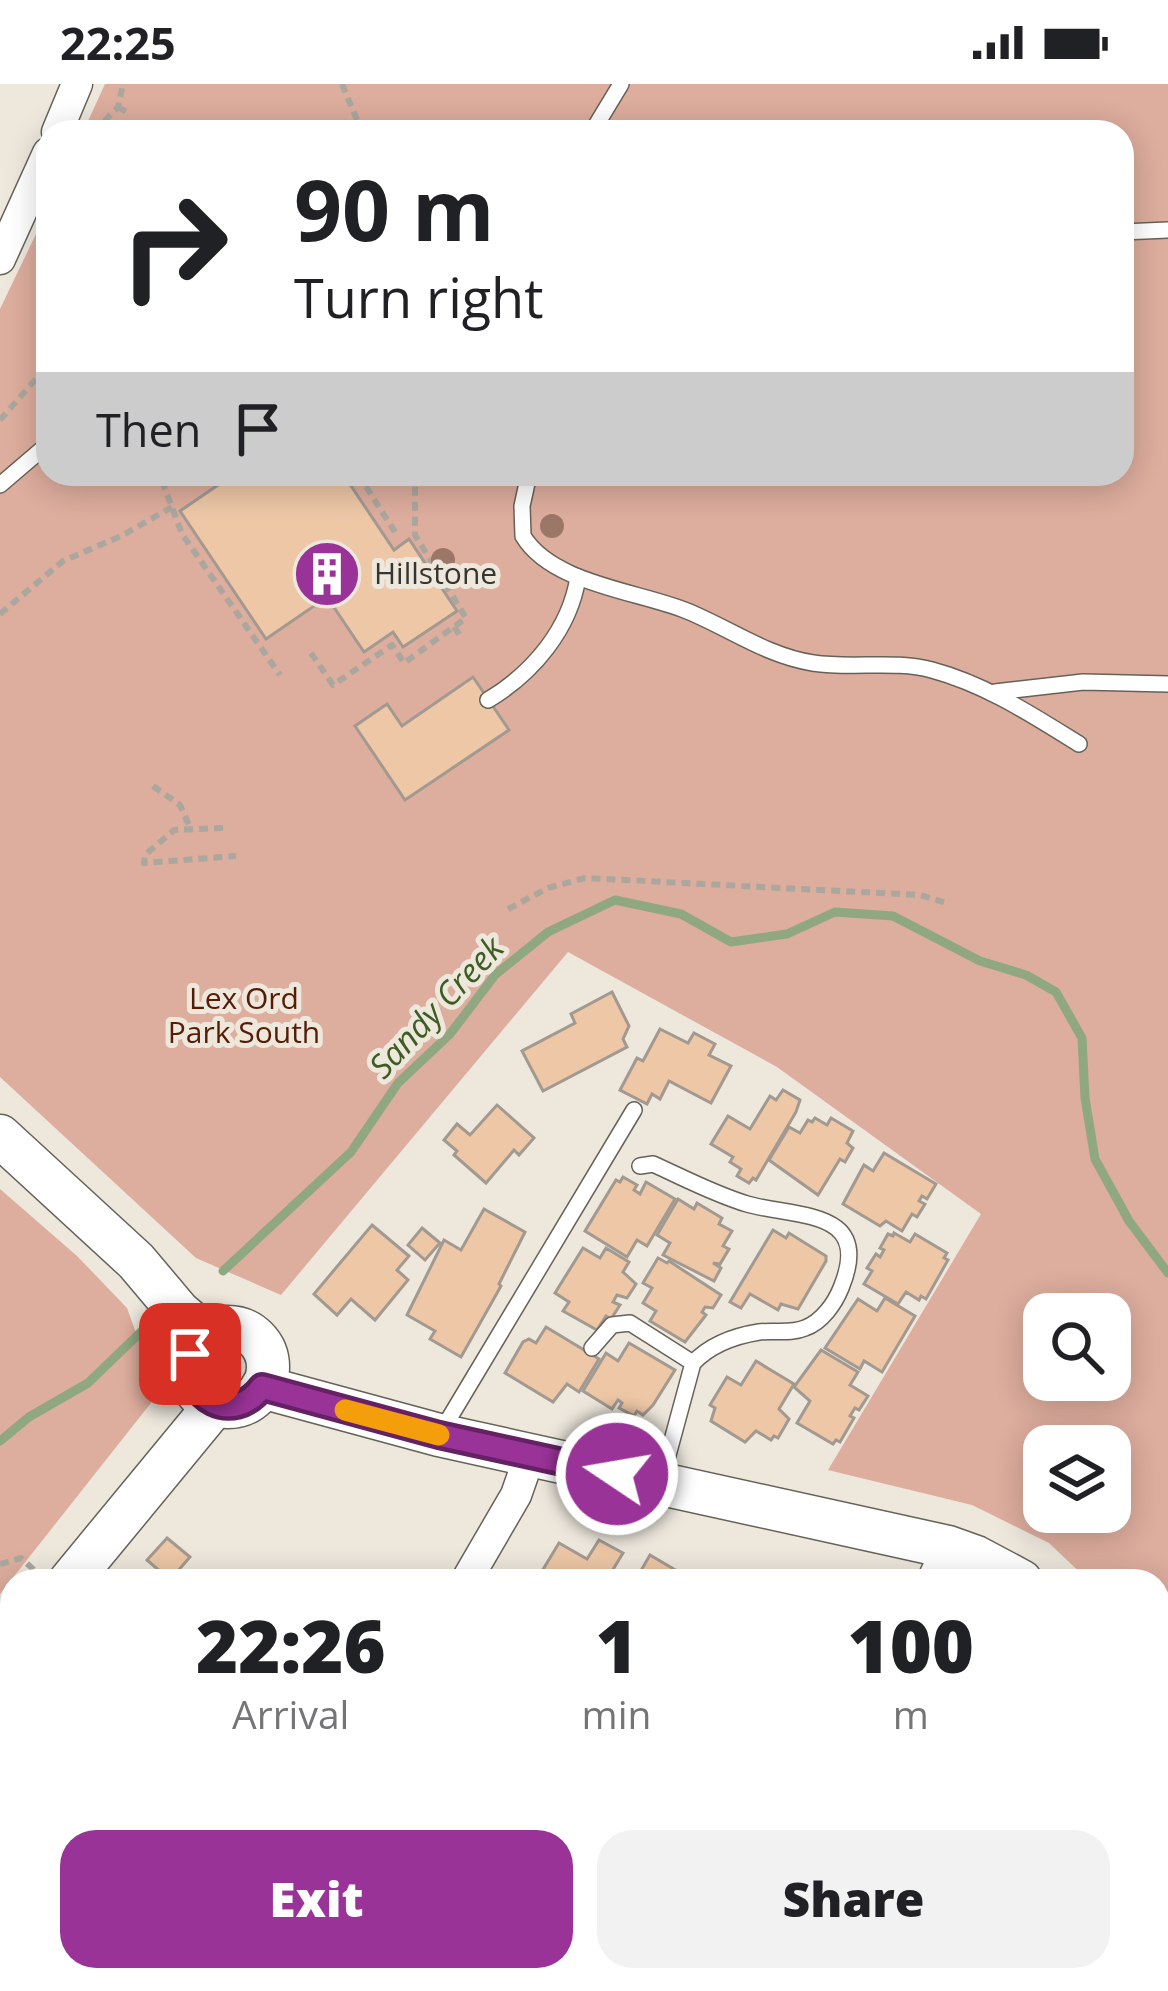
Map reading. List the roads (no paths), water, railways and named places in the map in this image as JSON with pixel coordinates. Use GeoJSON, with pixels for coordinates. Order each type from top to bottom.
{"type":"FeatureCollection","features":[{"type":"Feature","properties":{"kind":"street"},"geometry":{"type":"LineString","coordinates":[[61,120],[76,84]]}},
{"type":"Feature","properties":{"kind":"street"},"geometry":{"type":"LineString","coordinates":[[0,259],[36,180]]}},
{"type":"Feature","properties":{"kind":"street"},"geometry":{"type":"LineString","coordinates":[[0,201],[34,184]]}},
{"type":"Feature","properties":{"kind":"street"},"geometry":{"type":"LineString","coordinates":[[0,1136],[136,1261],[179,1312],[205,1334]]}},
{"type":"Feature","properties":{"kind":"street"},"geometry":{"type":"LineString","coordinates":[[231,1327],[255,1337],[267,1360],[262,1387],[247,1402],[215,1405],[196,1390],[188,1366],[190,1354],[205,1334],[231,1327]]}},
{"type":"Feature","properties":{"kind":"street"},"geometry":{"type":"LineString","coordinates":[[262,1387],[439,1435],[661,1484],[940,1564],[976,1557],[998,1569]]}},
{"type":"Feature","properties":{"kind":"street"},"geometry":{"type":"LineString","coordinates":[[65,1569],[215,1405]]}},
{"type":"Feature","properties":{"kind":"street"},"geometry":{"type":"LineString","coordinates":[[473,1569],[516,1495],[530,1455]]}},
{"type":"Feature","properties":{"kind":"lane"},"geometry":{"type":"LineString","coordinates":[[599,120],[621,84]]}},
{"type":"Feature","properties":{"kind":"lane"},"geometry":{"type":"LineString","coordinates":[[1134,231],[1168,230]]}},
{"type":"Feature","properties":{"kind":"lane"},"geometry":{"type":"LineString","coordinates":[[0,485],[36,454]]}},
{"type":"Feature","properties":{"kind":"lane"},"geometry":{"type":"LineString","coordinates":[[527,486],[523,536],[541,557],[578,577],[689,612],[734,637],[812,663],[928,669],[995,692],[1079,744]]}},
{"type":"Feature","properties":{"kind":"lane"},"geometry":{"type":"LineString","coordinates":[[488,700],[520,681],[559,631],[574,600],[578,577]]}},
{"type":"Feature","properties":{"kind":"lane"},"geometry":{"type":"LineString","coordinates":[[995,692],[1083,682],[1168,684]]}},
{"type":"Feature","properties":{"kind":"lane"},"geometry":{"type":"LineString","coordinates":[[439,1435],[634,1110]]}},
{"type":"Feature","properties":{"kind":"lane"},"geometry":{"type":"LineString","coordinates":[[640,1166],[653,1164],[751,1205],[810,1214],[832,1223],[845,1237],[850,1257],[837,1298],[818,1322],[804,1329],[733,1339],[706,1349],[693,1363],[661,1484]]}},
{"type":"Feature","properties":{"kind":"lane"},"geometry":{"type":"LineString","coordinates":[[592,1348],[613,1325],[630,1323],[693,1363]]}},
{"type":"Feature","properties":{"kind":"waterway","name":"Sandy Creek"},"geometry":{"type":"LineString","coordinates":[[223,1271],[351,1152],[398,1083],[450,1034],[495,975],[548,932],[615,900],[681,914],[731,942],[787,934],[835,912],[893,916],[980,961],[1026,975],[1056,992],[1082,1038],[1095,1159],[1129,1221],[1168,1273]]}},
{"type":"Feature","properties":{"kind":"waterway","name":"Sandy Creek"},"geometry":{"type":"LineString","coordinates":[[0,1441],[29,1417],[88,1383],[145,1328]]}},
{"type":"Feature","properties":{"kind":"place","name":"Hillstone"},"geometry":{"type":"Point","coordinates":[327,574]}},
{"type":"Feature","properties":{"kind":"park label","name":"Lex Ord Park South"},"geometry":{"type":"Point","coordinates":[244,1016]}}]}
